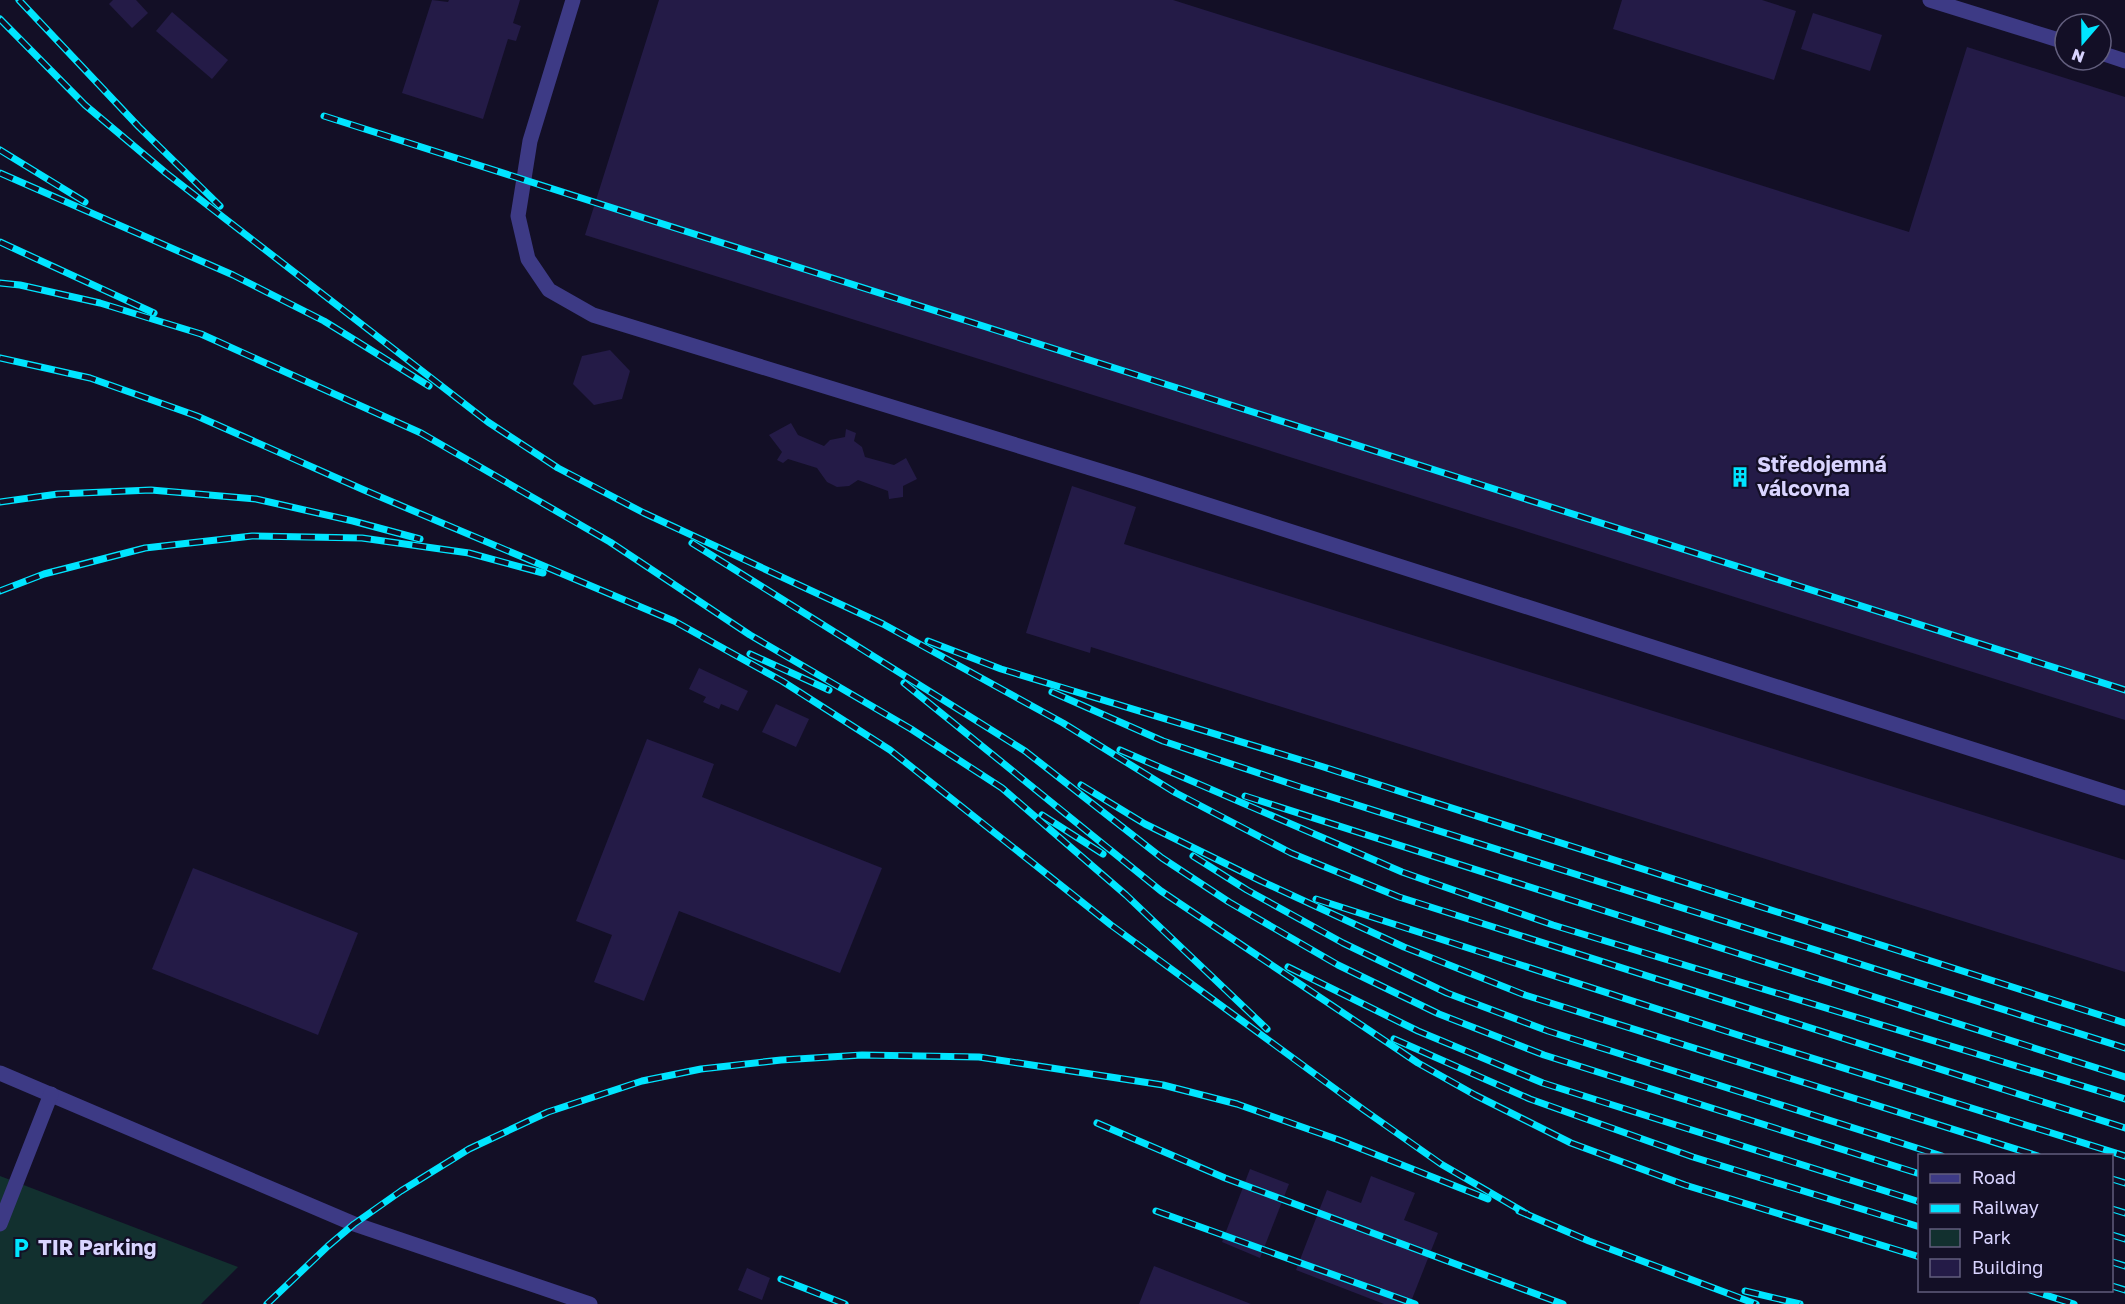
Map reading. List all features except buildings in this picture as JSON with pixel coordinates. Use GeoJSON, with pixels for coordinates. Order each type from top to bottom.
{"type":"FeatureCollection","features":[{"type":"Feature","properties":{"kind":"lane"},"geometry":{"type":"LineString","coordinates":[[573,0],[530,141],[518,216],[528,259],[549,290],[593,315],[1136,482],[2125,798]]}},
{"type":"Feature","properties":{"kind":"lane"},"geometry":{"type":"LineString","coordinates":[[1930,0],[2053,38]]}},
{"type":"Feature","properties":{"kind":"lane"},"geometry":{"type":"LineString","coordinates":[[0,1073],[354,1224],[590,1304]]}},
{"type":"Feature","properties":{"kind":"lane"},"geometry":{"type":"LineString","coordinates":[[0,1224],[51,1094]]}},
{"type":"Feature","properties":{"kind":"green space"},"geometry":{"type":"Polygon","coordinates":[[[0,1176],[238,1267],[201,1304],[0,1304],[0,1176]]]}},
{"type":"Feature","properties":{"kind":"railway"},"geometry":{"type":"LineString","coordinates":[[19,0],[139,127],[220,206]]}},
{"type":"Feature","properties":{"kind":"railway"},"geometry":{"type":"LineString","coordinates":[[0,19],[85,105],[166,173],[488,422],[558,468],[644,513],[883,624],[1063,723],[1176,793],[1291,853],[1399,897],[2125,1128]]}},
{"type":"Feature","properties":{"kind":"railway"},"geometry":{"type":"LineString","coordinates":[[324,116],[2125,690]]}},
{"type":"Feature","properties":{"kind":"railway"},"geometry":{"type":"LineString","coordinates":[[0,150],[85,202]]}},
{"type":"Feature","properties":{"kind":"railway"},"geometry":{"type":"LineString","coordinates":[[0,173],[233,275],[324,321],[429,386]]}},
{"type":"Feature","properties":{"kind":"railway"},"geometry":{"type":"LineString","coordinates":[[0,242],[154,313]]}},
{"type":"Feature","properties":{"kind":"railway"},"geometry":{"type":"LineString","coordinates":[[0,283],[20,285],[100,303],[201,334],[421,433],[610,542],[750,635],[911,729],[1002,788],[1126,895],[1267,1029]]}},
{"type":"Feature","properties":{"kind":"railway"},"geometry":{"type":"LineString","coordinates":[[0,358],[90,378],[197,416],[364,490],[674,621],[782,681],[890,750],[1111,925],[1364,1110],[1441,1164],[1527,1214]]}},
{"type":"Feature","properties":{"kind":"railway"},"geometry":{"type":"LineString","coordinates":[[0,502],[58,494],[151,490],[256,499],[420,539]]}},
{"type":"Feature","properties":{"kind":"railway"},"geometry":{"type":"LineString","coordinates":[[0,591],[44,574],[145,548],[252,536],[362,538],[469,553],[543,573]]}},
{"type":"Feature","properties":{"kind":"railway"},"geometry":{"type":"LineString","coordinates":[[692,543],[1025,751],[1162,858],[1229,902],[1338,965],[1439,1014],[1544,1055],[1918,1173]]}},
{"type":"Feature","properties":{"kind":"railway"},"geometry":{"type":"LineString","coordinates":[[928,641],[1001,669],[1314,764],[2125,1023]]}},
{"type":"Feature","properties":{"kind":"railway"},"geometry":{"type":"LineString","coordinates":[[750,654],[829,690]]}},
{"type":"Feature","properties":{"kind":"railway"},"geometry":{"type":"LineString","coordinates":[[904,683],[1161,891],[1418,1063],[1475,1095],[1571,1143],[1685,1185],[1918,1256]]}},
{"type":"Feature","properties":{"kind":"railway"},"geometry":{"type":"LineString","coordinates":[[1052,692],[1163,741],[1297,786],[2125,1048]]}},
{"type":"Feature","properties":{"kind":"railway"},"geometry":{"type":"LineString","coordinates":[[1120,750],[1402,872],[1553,925],[2125,1099]]}},
{"type":"Feature","properties":{"kind":"railway"},"geometry":{"type":"LineString","coordinates":[[1081,785],[1145,824],[1261,881],[1404,947],[1525,995],[2032,1154]]}},
{"type":"Feature","properties":{"kind":"railway"},"geometry":{"type":"LineString","coordinates":[[1245,796],[2125,1077]]}},
{"type":"Feature","properties":{"kind":"railway"},"geometry":{"type":"LineString","coordinates":[[1042,815],[1103,854]]}},
{"type":"Feature","properties":{"kind":"railway"},"geometry":{"type":"LineString","coordinates":[[1193,856],[1247,890],[1343,943],[1447,993],[1548,1031],[1936,1154]]}},
{"type":"Feature","properties":{"kind":"railway"},"geometry":{"type":"LineString","coordinates":[[1316,899],[1738,1035],[2125,1156]]}},
{"type":"Feature","properties":{"kind":"railway"},"geometry":{"type":"LineString","coordinates":[[1288,967],[1418,1031],[1543,1083],[1918,1201]]}},
{"type":"Feature","properties":{"kind":"railway"},"geometry":{"type":"LineString","coordinates":[[1394,1039],[1530,1099],[1693,1157],[1918,1226]]}},
{"type":"Feature","properties":{"kind":"railway"},"geometry":{"type":"LineString","coordinates":[[267,1304],[354,1224],[401,1191],[469,1149],[548,1112],[642,1081],[701,1069],[781,1060],[862,1055],[979,1057],[1163,1085],[1237,1104],[1339,1140],[1488,1199]]}},
{"type":"Feature","properties":{"kind":"railway"},"geometry":{"type":"LineString","coordinates":[[1097,1123],[1225,1178],[1563,1304]]}},
{"type":"Feature","properties":{"kind":"railway"},"geometry":{"type":"LineString","coordinates":[[2113,1179],[2125,1183]]}},
{"type":"Feature","properties":{"kind":"railway"},"geometry":{"type":"LineString","coordinates":[[2113,1209],[2125,1213]]}},
{"type":"Feature","properties":{"kind":"railway"},"geometry":{"type":"LineString","coordinates":[[1156,1211],[1415,1304]]}},
{"type":"Feature","properties":{"kind":"railway"},"geometry":{"type":"LineString","coordinates":[[1519,1211],[1589,1241],[1756,1304]]}},
{"type":"Feature","properties":{"kind":"railway"},"geometry":{"type":"LineString","coordinates":[[2113,1235],[2125,1239]]}},
{"type":"Feature","properties":{"kind":"railway"},"geometry":{"type":"LineString","coordinates":[[2113,1262],[2125,1266]]}},
{"type":"Feature","properties":{"kind":"railway"},"geometry":{"type":"LineString","coordinates":[[781,1279],[845,1304]]}},
{"type":"Feature","properties":{"kind":"railway"},"geometry":{"type":"LineString","coordinates":[[2113,1286],[2125,1290]]}},
{"type":"Feature","properties":{"kind":"railway"},"geometry":{"type":"LineString","coordinates":[[1745,1291],[1800,1304]]}},
{"type":"Feature","properties":{"kind":"railway"},"geometry":{"type":"LineString","coordinates":[[2036,1292],[2074,1304]]}},
{"type":"Feature","properties":{"kind":"place","name":"Středojemná válcovna"},"geometry":{"type":"Point","coordinates":[1740,477]}},
{"type":"Feature","properties":{"kind":"place","name":"TIR Parking"},"geometry":{"type":"Point","coordinates":[21,1248]}}]}
